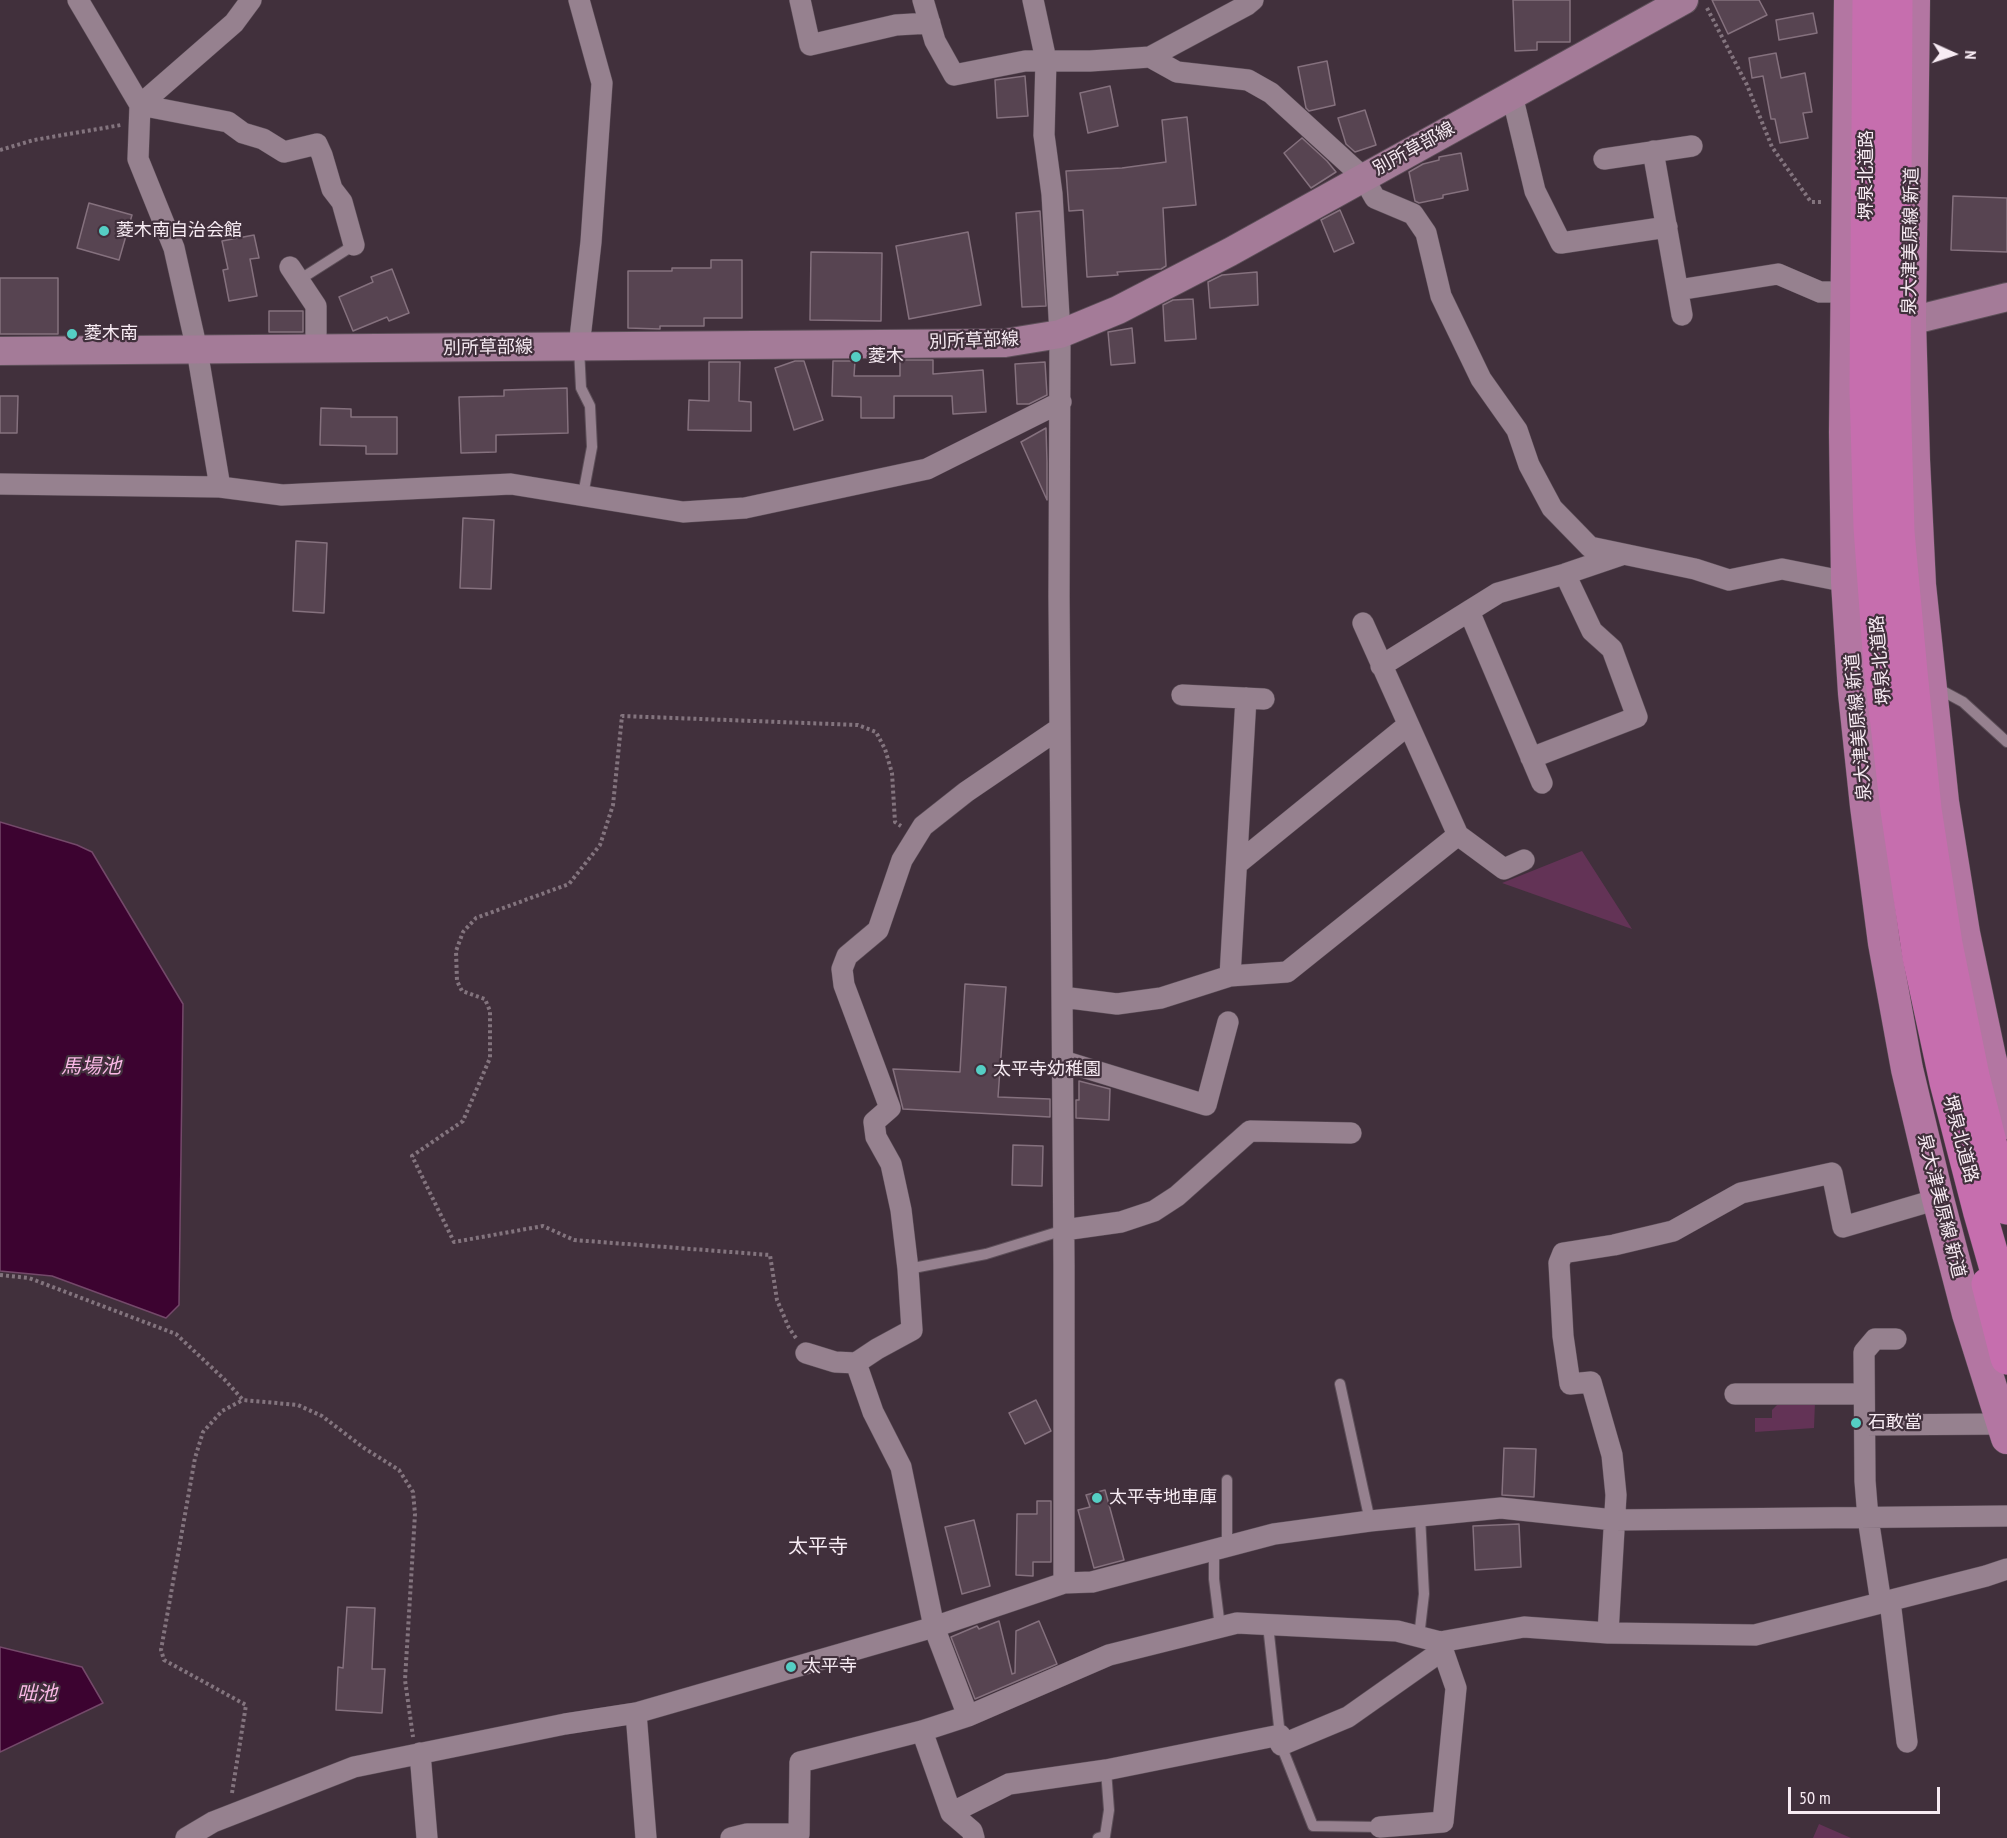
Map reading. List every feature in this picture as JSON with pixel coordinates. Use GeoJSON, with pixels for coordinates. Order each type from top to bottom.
{"type":"FeatureCollection","features":[{"type":"Feature","properties":{"kind":"highway","name":"堺泉北道路"},"geometry":{"type":"LineString","coordinates":[[1869,0],[1866,390],[1870,527],[1880,665],[1897,810],[1920,957],[1959,1079],[2007,1208]]}},
{"type":"Feature","properties":{"kind":"highway","name":"堺泉北道路"},"geometry":{"type":"LineString","coordinates":[[1896,0],[1894,389],[1898,532],[1924,809],[1946,944],[1959,1079],[1980,1213],[2007,1307]]}},
{"type":"Feature","properties":{"kind":"highway"},"geometry":{"type":"LineString","coordinates":[[1959,1079],[2007,1185]]}},
{"type":"Feature","properties":{"kind":"highway"},"geometry":{"type":"LineString","coordinates":[[1959,1079],[1964,1187],[2007,1358]]}},
{"type":"Feature","properties":{"kind":"main road","name":"別所草部線"},"geometry":{"type":"LineString","coordinates":[[0,351],[1005,343],[1060,334],[1118,309],[1230,252],[1684,0]]}},
{"type":"Feature","properties":{"kind":"main road","name":"泉大津美原線 新道"},"geometry":{"type":"LineString","coordinates":[[1850,0],[1845,432],[1847,582],[1854,693],[1884,943],[1907,1069],[1968,1314],[2005,1431]]}},
{"type":"Feature","properties":{"kind":"main road","name":"泉大津美原線 新道"},"geometry":{"type":"LineString","coordinates":[[1914,0],[1911,321],[1919,562],[1929,684],[1943,802],[1964,933],[1990,1057],[2007,1123]]}},
{"type":"Feature","properties":{"kind":"main road"},"geometry":{"type":"LineString","coordinates":[[1911,321],[2007,297]]}},
{"type":"Feature","properties":{"kind":"street"},"geometry":{"type":"LineString","coordinates":[[78,0],[139,114],[138,159],[174,248],[197,351],[220,487]]}},
{"type":"Feature","properties":{"kind":"street"},"geometry":{"type":"LineString","coordinates":[[139,114],[234,23],[250,0]]}},
{"type":"Feature","properties":{"kind":"street"},"geometry":{"type":"LineString","coordinates":[[579,0],[602,83],[591,242],[579,347]]}},
{"type":"Feature","properties":{"kind":"street"},"geometry":{"type":"LineString","coordinates":[[800,0],[810,45],[896,26],[930,23]]}},
{"type":"Feature","properties":{"kind":"street"},"geometry":{"type":"LineString","coordinates":[[923,0],[934,41],[954,75],[1025,61],[1090,61],[1150,57],[1247,6],[1253,0]]}},
{"type":"Feature","properties":{"kind":"street"},"geometry":{"type":"LineString","coordinates":[[1033,0],[1046,60],[1044,135],[1052,194],[1060,334],[1059,596],[1064,1583]]}},
{"type":"Feature","properties":{"kind":"street"},"geometry":{"type":"LineString","coordinates":[[1150,57],[1177,72],[1248,80],[1271,93],[1363,177],[1375,198],[1413,214],[1426,233],[1441,296],[1481,380],[1517,430],[1529,465],[1552,508],[1590,547],[1695,569],[1729,580],[1782,569],[1847,582]]}},
{"type":"Feature","properties":{"kind":"street"},"geometry":{"type":"LineString","coordinates":[[1045,83],[1064,76],[1090,61]]}},
{"type":"Feature","properties":{"kind":"street"},"geometry":{"type":"LineString","coordinates":[[1512,95],[1535,191],[1561,243],[1667,227]]}},
{"type":"Feature","properties":{"kind":"street"},"geometry":{"type":"LineString","coordinates":[[139,114],[228,123],[243,133],[263,139],[284,152],[317,144],[332,189],[342,202],[354,245]]}},
{"type":"Feature","properties":{"kind":"street"},"geometry":{"type":"LineString","coordinates":[[1604,159],[1692,146]]}},
{"type":"Feature","properties":{"kind":"street"},"geometry":{"type":"LineString","coordinates":[[1653,151],[1682,315]]}},
{"type":"Feature","properties":{"kind":"street"},"geometry":{"type":"LineString","coordinates":[[295,274],[316,306],[316,350]]}},
{"type":"Feature","properties":{"kind":"street"},"geometry":{"type":"LineString","coordinates":[[1678,290],[1778,274],[1820,292],[1846,292]]}},
{"type":"Feature","properties":{"kind":"street"},"geometry":{"type":"LineString","coordinates":[[0,484],[220,487],[282,495],[511,484],[683,512],[745,508],[927,469],[1061,402]]}},
{"type":"Feature","properties":{"kind":"street"},"geometry":{"type":"LineString","coordinates":[[1381,666],[1498,593],[1621,555]]}},
{"type":"Feature","properties":{"kind":"street"},"geometry":{"type":"LineString","coordinates":[[1531,758],[1637,717],[1612,649],[1592,631],[1565,574]]}},
{"type":"Feature","properties":{"kind":"street"},"geometry":{"type":"LineString","coordinates":[[1469,611],[1542,783]]}},
{"type":"Feature","properties":{"kind":"street"},"geometry":{"type":"LineString","coordinates":[[1363,623],[1458,835],[1504,869],[1524,860]]}},
{"type":"Feature","properties":{"kind":"street"},"geometry":{"type":"LineString","coordinates":[[1182,694],[1255,698],[1237,864],[1230,976]]}},
{"type":"Feature","properties":{"kind":"street"},"geometry":{"type":"LineString","coordinates":[[1237,864],[1408,725]]}},
{"type":"Feature","properties":{"kind":"street"},"geometry":{"type":"LineString","coordinates":[[806,1353],[835,1362],[856,1363],[912,1330],[902,1210],[891,1164],[876,1137],[873,1122],[890,1108],[844,985],[842,969],[847,956],[878,930],[902,860],[922,826],[966,792],[1060,728]]}},
{"type":"Feature","properties":{"kind":"street"},"geometry":{"type":"LineString","coordinates":[[1062,997],[1117,1005],[1161,998],[1230,976],[1287,972],[1458,835]]}},
{"type":"Feature","properties":{"kind":"street"},"geometry":{"type":"LineString","coordinates":[[1063,1061],[1206,1105],[1228,1022]]}},
{"type":"Feature","properties":{"kind":"street"},"geometry":{"type":"LineString","coordinates":[[1064,1230],[1121,1222],[1154,1211],[1177,1196],[1251,1131],[1351,1133]]}},
{"type":"Feature","properties":{"kind":"street"},"geometry":{"type":"LineString","coordinates":[[1608,1634],[1616,1495],[1612,1455],[1591,1382],[1570,1384],[1563,1336],[1559,1263],[1563,1253],[1614,1245],[1673,1231],[1741,1192],[1832,1173],[1842,1227],[1938,1199]]}},
{"type":"Feature","properties":{"kind":"street"},"geometry":{"type":"LineString","coordinates":[[1896,1339],[1875,1340],[1864,1352],[1865,1481],[1868,1518],[1885,1602],[1906,1742]]}},
{"type":"Feature","properties":{"kind":"street"},"geometry":{"type":"LineString","coordinates":[[856,1363],[873,1412],[901,1467],[934,1627],[968,1716]]}},
{"type":"Feature","properties":{"kind":"street"},"geometry":{"type":"LineString","coordinates":[[1735,1394],[1864,1394]]}},
{"type":"Feature","properties":{"kind":"street"},"geometry":{"type":"LineString","coordinates":[[1864,1425],[2005,1431]]}},
{"type":"Feature","properties":{"kind":"street"},"geometry":{"type":"LineString","coordinates":[[186,1838],[213,1822],[354,1767],[636,1713],[934,1627],[1064,1583],[1092,1582],[1274,1534],[1370,1521],[1501,1508],[1614,1520],[2007,1516]]}},
{"type":"Feature","properties":{"kind":"street"},"geometry":{"type":"LineString","coordinates":[[951,1813],[1009,1784],[1280,1740],[1348,1717],[1442,1646],[1524,1627],[1608,1634],[1755,1635],[2007,1569]]}},
{"type":"Feature","properties":{"kind":"street"},"geometry":{"type":"LineString","coordinates":[[731,1838],[747,1834],[799,1834],[800,1762],[922,1731],[968,1716],[1108,1654],[1238,1623],[1397,1631],[1442,1646]]}},
{"type":"Feature","properties":{"kind":"street"},"geometry":{"type":"LineString","coordinates":[[1380,1827],[1443,1822],[1456,1688],[1442,1646]]}},
{"type":"Feature","properties":{"kind":"street"},"geometry":{"type":"LineString","coordinates":[[636,1713],[646,1838]]}},
{"type":"Feature","properties":{"kind":"street"},"geometry":{"type":"LineString","coordinates":[[922,1731],[951,1813],[972,1831],[974,1838]]}},
{"type":"Feature","properties":{"kind":"street"},"geometry":{"type":"LineString","coordinates":[[418,1753],[427,1838]]}},
{"type":"Feature","properties":{"kind":"lane"},"geometry":{"type":"LineString","coordinates":[[295,274],[354,245]]}},
{"type":"Feature","properties":{"kind":"lane"},"geometry":{"type":"LineString","coordinates":[[579,347],[581,388],[590,406],[591,447],[583,495]]}},
{"type":"Feature","properties":{"kind":"lane"},"geometry":{"type":"LineString","coordinates":[[1929,684],[1964,702],[2007,742]]}},
{"type":"Feature","properties":{"kind":"lane"},"geometry":{"type":"LineString","coordinates":[[908,1269],[986,1254],[1064,1230]]}},
{"type":"Feature","properties":{"kind":"lane"},"geometry":{"type":"LineString","coordinates":[[1340,1384],[1370,1521]]}},
{"type":"Feature","properties":{"kind":"lane"},"geometry":{"type":"LineString","coordinates":[[1220,1627],[1214,1579],[1221,1549],[1227,1480]]}},
{"type":"Feature","properties":{"kind":"lane"},"geometry":{"type":"LineString","coordinates":[[1419,1637],[1424,1594],[1420,1516]]}},
{"type":"Feature","properties":{"kind":"lane"},"geometry":{"type":"LineString","coordinates":[[1268,1625],[1280,1740],[1313,1826],[1380,1827]]}},
{"type":"Feature","properties":{"kind":"lane"},"geometry":{"type":"LineString","coordinates":[[1098,1838],[1105,1836],[1109,1810],[1106,1770]]}},
{"type":"Feature","properties":{"kind":"path"},"geometry":{"type":"LineString","coordinates":[[1703,0],[1747,84],[1772,147],[1811,202],[1847,204]]}},
{"type":"Feature","properties":{"kind":"path"},"geometry":{"type":"LineString","coordinates":[[0,150],[139,114]]}},
{"type":"Feature","properties":{"kind":"path"},"geometry":{"type":"LineString","coordinates":[[806,1353],[789,1328],[777,1300],[770,1255],[574,1240],[543,1226],[454,1242],[412,1156],[463,1121],[490,1058],[490,1011],[485,999],[462,991],[457,981],[456,951],[463,932],[476,918],[569,884],[600,845],[613,805],[622,716],[858,725],[876,732],[885,749],[892,773],[895,822],[917,836]]}},
{"type":"Feature","properties":{"kind":"path"},"geometry":{"type":"LineString","coordinates":[[0,1275],[29,1278],[176,1334],[224,1378],[243,1400]]}},
{"type":"Feature","properties":{"kind":"path"},"geometry":{"type":"LineString","coordinates":[[228,1817],[246,1705],[164,1660],[161,1650],[197,1449],[203,1432],[222,1411],[243,1400],[298,1405],[322,1416],[364,1448],[399,1470],[413,1492],[415,1514],[405,1680],[418,1753]]}},
{"type":"Feature","properties":{"kind":"shaded area"},"geometry":{"type":"Polygon","coordinates":[[[1582,851],[1632,929],[1502,883],[1582,851]]]}},
{"type":"Feature","properties":{"kind":"shaded area"},"geometry":{"type":"Polygon","coordinates":[[[1780,1402],[1815,1402],[1814,1428],[1755,1432],[1755,1418],[1772,1418],[1772,1410],[1780,1402]]]}},
{"type":"Feature","properties":{"kind":"shaded area"},"geometry":{"type":"Polygon","coordinates":[[[1819,1824],[1851,1838],[1813,1838],[1819,1824]]]}},
{"type":"Feature","properties":{"kind":"water","name":"馬場池"},"geometry":{"type":"Polygon","coordinates":[[[0,822],[77,845],[92,852],[183,1004],[179,1305],[166,1318],[52,1276],[0,1271],[0,822]]]}},
{"type":"Feature","properties":{"kind":"water","name":"咄池"},"geometry":{"type":"Polygon","coordinates":[[[0,1647],[82,1667],[103,1703],[0,1752],[0,1647]]]}},
{"type":"Feature","properties":{"kind":"building"},"geometry":{"type":"Polygon","coordinates":[[[1513,0],[1570,0],[1570,42],[1537,42],[1537,50],[1515,51],[1513,0]]]}},
{"type":"Feature","properties":{"kind":"building"},"geometry":{"type":"Polygon","coordinates":[[[1712,0],[1759,0],[1767,15],[1728,34],[1712,0]]]}},
{"type":"Feature","properties":{"kind":"building"},"geometry":{"type":"Polygon","coordinates":[[[1813,13],[1817,33],[1779,40],[1776,20],[1813,13]]]}},
{"type":"Feature","properties":{"kind":"building"},"geometry":{"type":"Polygon","coordinates":[[[1776,53],[1781,78],[1805,73],[1812,112],[1803,113],[1808,138],[1780,143],[1775,119],[1771,119],[1763,76],[1752,78],[1749,58],[1776,53]]]}},
{"type":"Feature","properties":{"kind":"building"},"geometry":{"type":"Polygon","coordinates":[[[1327,61],[1335,105],[1309,111],[1306,108],[1298,67],[1327,61]]]}},
{"type":"Feature","properties":{"kind":"building"},"geometry":{"type":"Polygon","coordinates":[[[1025,76],[1028,116],[997,118],[995,80],[1025,76]]]}},
{"type":"Feature","properties":{"kind":"building"},"geometry":{"type":"Polygon","coordinates":[[[1110,86],[1118,126],[1088,133],[1080,93],[1110,86]]]}},
{"type":"Feature","properties":{"kind":"building"},"geometry":{"type":"Polygon","coordinates":[[[1365,110],[1376,145],[1355,152],[1346,144],[1338,118],[1365,110]]]}},
{"type":"Feature","properties":{"kind":"building"},"geometry":{"type":"Polygon","coordinates":[[[1187,117],[1196,205],[1163,208],[1166,266],[1161,269],[1117,272],[1118,275],[1087,277],[1083,210],[1069,211],[1066,171],[1122,168],[1166,162],[1162,120],[1187,117]]]}},
{"type":"Feature","properties":{"kind":"building"},"geometry":{"type":"Polygon","coordinates":[[[1302,138],[1336,172],[1311,188],[1284,153],[1302,138]]]}},
{"type":"Feature","properties":{"kind":"building"},"geometry":{"type":"Polygon","coordinates":[[[1461,153],[1468,190],[1419,203],[1415,201],[1409,172],[1423,164],[1439,160],[1439,157],[1461,153]]]}},
{"type":"Feature","properties":{"kind":"building"},"geometry":{"type":"Polygon","coordinates":[[[1953,196],[2007,198],[2007,252],[1951,250],[1953,196]]]}},
{"type":"Feature","properties":{"kind":"building","name":"菱木南自治会館"},"geometry":{"type":"Polygon","coordinates":[[[89,203],[132,215],[119,260],[77,248],[89,203]]]}},
{"type":"Feature","properties":{"kind":"building"},"geometry":{"type":"Polygon","coordinates":[[[1340,210],[1354,243],[1334,252],[1321,220],[1340,210]]]}},
{"type":"Feature","properties":{"kind":"building"},"geometry":{"type":"Polygon","coordinates":[[[1040,211],[1046,306],[1022,307],[1016,213],[1040,211]]]}},
{"type":"Feature","properties":{"kind":"building"},"geometry":{"type":"Polygon","coordinates":[[[968,232],[981,305],[909,319],[896,246],[968,232]]]}},
{"type":"Feature","properties":{"kind":"building"},"geometry":{"type":"Polygon","coordinates":[[[254,235],[259,258],[250,259],[257,296],[229,301],[223,270],[228,269],[222,241],[254,235]]]}},
{"type":"Feature","properties":{"kind":"building"},"geometry":{"type":"Polygon","coordinates":[[[811,252],[882,253],[881,321],[810,320],[811,252]]]}},
{"type":"Feature","properties":{"kind":"building"},"geometry":{"type":"Polygon","coordinates":[[[711,260],[742,260],[742,318],[704,318],[704,326],[660,326],[660,329],[628,328],[628,271],[711,268],[711,260]]]}},
{"type":"Feature","properties":{"kind":"building"},"geometry":{"type":"Polygon","coordinates":[[[392,269],[409,313],[389,321],[387,317],[353,331],[339,297],[373,282],[371,277],[392,269]]]}},
{"type":"Feature","properties":{"kind":"building"},"geometry":{"type":"Polygon","coordinates":[[[1257,272],[1258,305],[1210,308],[1208,282],[1222,275],[1257,272]]]}},
{"type":"Feature","properties":{"kind":"building"},"geometry":{"type":"Polygon","coordinates":[[[0,278],[58,278],[58,334],[0,334],[0,278]]]}},
{"type":"Feature","properties":{"kind":"building"},"geometry":{"type":"Polygon","coordinates":[[[1193,299],[1196,339],[1165,341],[1163,305],[1173,300],[1193,299]]]}},
{"type":"Feature","properties":{"kind":"building"},"geometry":{"type":"Polygon","coordinates":[[[269,311],[303,311],[303,332],[269,332],[269,311]]]}},
{"type":"Feature","properties":{"kind":"building"},"geometry":{"type":"Polygon","coordinates":[[[1132,328],[1135,363],[1111,365],[1108,332],[1132,328]]]}},
{"type":"Feature","properties":{"kind":"building"},"geometry":{"type":"Polygon","coordinates":[[[900,360],[933,360],[933,374],[983,370],[986,412],[953,414],[952,396],[894,396],[894,418],[861,418],[861,397],[832,396],[833,361],[855,361],[854,376],[900,376],[900,360]]]}},
{"type":"Feature","properties":{"kind":"building"},"geometry":{"type":"Polygon","coordinates":[[[795,361],[804,361],[823,420],[794,430],[775,368],[795,361]]]}},
{"type":"Feature","properties":{"kind":"building"},"geometry":{"type":"Polygon","coordinates":[[[709,362],[740,362],[739,401],[751,402],[751,431],[688,430],[689,400],[709,401],[709,362]]]}},
{"type":"Feature","properties":{"kind":"building"},"geometry":{"type":"Polygon","coordinates":[[[1045,362],[1047,395],[1029,404],[1017,404],[1015,364],[1045,362]]]}},
{"type":"Feature","properties":{"kind":"building"},"geometry":{"type":"Polygon","coordinates":[[[567,388],[568,433],[496,435],[496,452],[461,453],[459,397],[504,396],[504,390],[567,388]]]}},
{"type":"Feature","properties":{"kind":"building"},"geometry":{"type":"Polygon","coordinates":[[[0,396],[18,396],[17,433],[0,433],[0,396]]]}},
{"type":"Feature","properties":{"kind":"building"},"geometry":{"type":"Polygon","coordinates":[[[321,408],[351,409],[351,417],[397,417],[397,454],[366,454],[366,446],[320,445],[321,408]]]}},
{"type":"Feature","properties":{"kind":"building"},"geometry":{"type":"Polygon","coordinates":[[[1046,428],[1047,462],[1047,500],[1021,442],[1046,428]]]}},
{"type":"Feature","properties":{"kind":"building"},"geometry":{"type":"Polygon","coordinates":[[[463,518],[494,520],[491,589],[460,588],[463,518]]]}},
{"type":"Feature","properties":{"kind":"building"},"geometry":{"type":"Polygon","coordinates":[[[296,541],[327,543],[324,613],[293,611],[296,541]]]}},
{"type":"Feature","properties":{"kind":"building"},"geometry":{"type":"Polygon","coordinates":[[[965,984],[1006,987],[998,1097],[1050,1099],[1050,1117],[903,1109],[893,1069],[960,1072],[965,984]]]}},
{"type":"Feature","properties":{"kind":"building"},"geometry":{"type":"Polygon","coordinates":[[[1079,1081],[1110,1089],[1109,1120],[1076,1118],[1079,1081]]]}},
{"type":"Feature","properties":{"kind":"building"},"geometry":{"type":"Polygon","coordinates":[[[1013,1145],[1043,1146],[1042,1186],[1012,1185],[1013,1145]]]}},
{"type":"Feature","properties":{"kind":"building"},"geometry":{"type":"Polygon","coordinates":[[[1036,1400],[1051,1431],[1025,1444],[1009,1413],[1036,1400]]]}},
{"type":"Feature","properties":{"kind":"building"},"geometry":{"type":"Polygon","coordinates":[[[1504,1448],[1536,1449],[1534,1497],[1502,1495],[1504,1448]]]}},
{"type":"Feature","properties":{"kind":"building"},"geometry":{"type":"Polygon","coordinates":[[[1105,1490],[1124,1560],[1094,1568],[1078,1510],[1090,1507],[1086,1495],[1105,1490]]]}},
{"type":"Feature","properties":{"kind":"building"},"geometry":{"type":"Polygon","coordinates":[[[1037,1501],[1051,1501],[1051,1562],[1033,1562],[1033,1576],[1016,1575],[1017,1514],[1037,1514],[1037,1501]]]}},
{"type":"Feature","properties":{"kind":"building"},"geometry":{"type":"Polygon","coordinates":[[[974,1520],[990,1586],[962,1594],[945,1527],[974,1520]]]}},
{"type":"Feature","properties":{"kind":"building"},"geometry":{"type":"Polygon","coordinates":[[[1519,1524],[1521,1567],[1475,1570],[1473,1526],[1519,1524]]]}},
{"type":"Feature","properties":{"kind":"building"},"geometry":{"type":"Polygon","coordinates":[[[347,1607],[375,1608],[372,1669],[385,1669],[382,1713],[336,1710],[338,1667],[343,1668],[347,1607]]]}},
{"type":"Feature","properties":{"kind":"building"},"geometry":{"type":"Polygon","coordinates":[[[999,1621],[1012,1674],[1015,1673],[1016,1631],[1039,1621],[1057,1664],[975,1699],[951,1637],[977,1626],[979,1629],[999,1621]]]}},
{"type":"Feature","properties":{"kind":"place","name":"菱木南自治会館"},"geometry":{"type":"Point","coordinates":[104,231]}},
{"type":"Feature","properties":{"kind":"place","name":"菱木南"},"geometry":{"type":"Point","coordinates":[72,334]}},
{"type":"Feature","properties":{"kind":"place","name":"菱木"},"geometry":{"type":"Point","coordinates":[856,357]}},
{"type":"Feature","properties":{"kind":"place","name":"太平寺幼稚園"},"geometry":{"type":"Point","coordinates":[981,1070]}},
{"type":"Feature","properties":{"kind":"place","name":"石敢當"},"geometry":{"type":"Point","coordinates":[1856,1423]}},
{"type":"Feature","properties":{"kind":"place","name":"太平寺地車庫"},"geometry":{"type":"Point","coordinates":[1097,1498]}},
{"type":"Feature","properties":{"kind":"place","name":"太平寺"},"geometry":{"type":"Point","coordinates":[791,1667]}},
{"type":"Feature","properties":{"kind":"district","name":"太平寺"},"geometry":{"type":"Point","coordinates":[818,1547]}}]}
